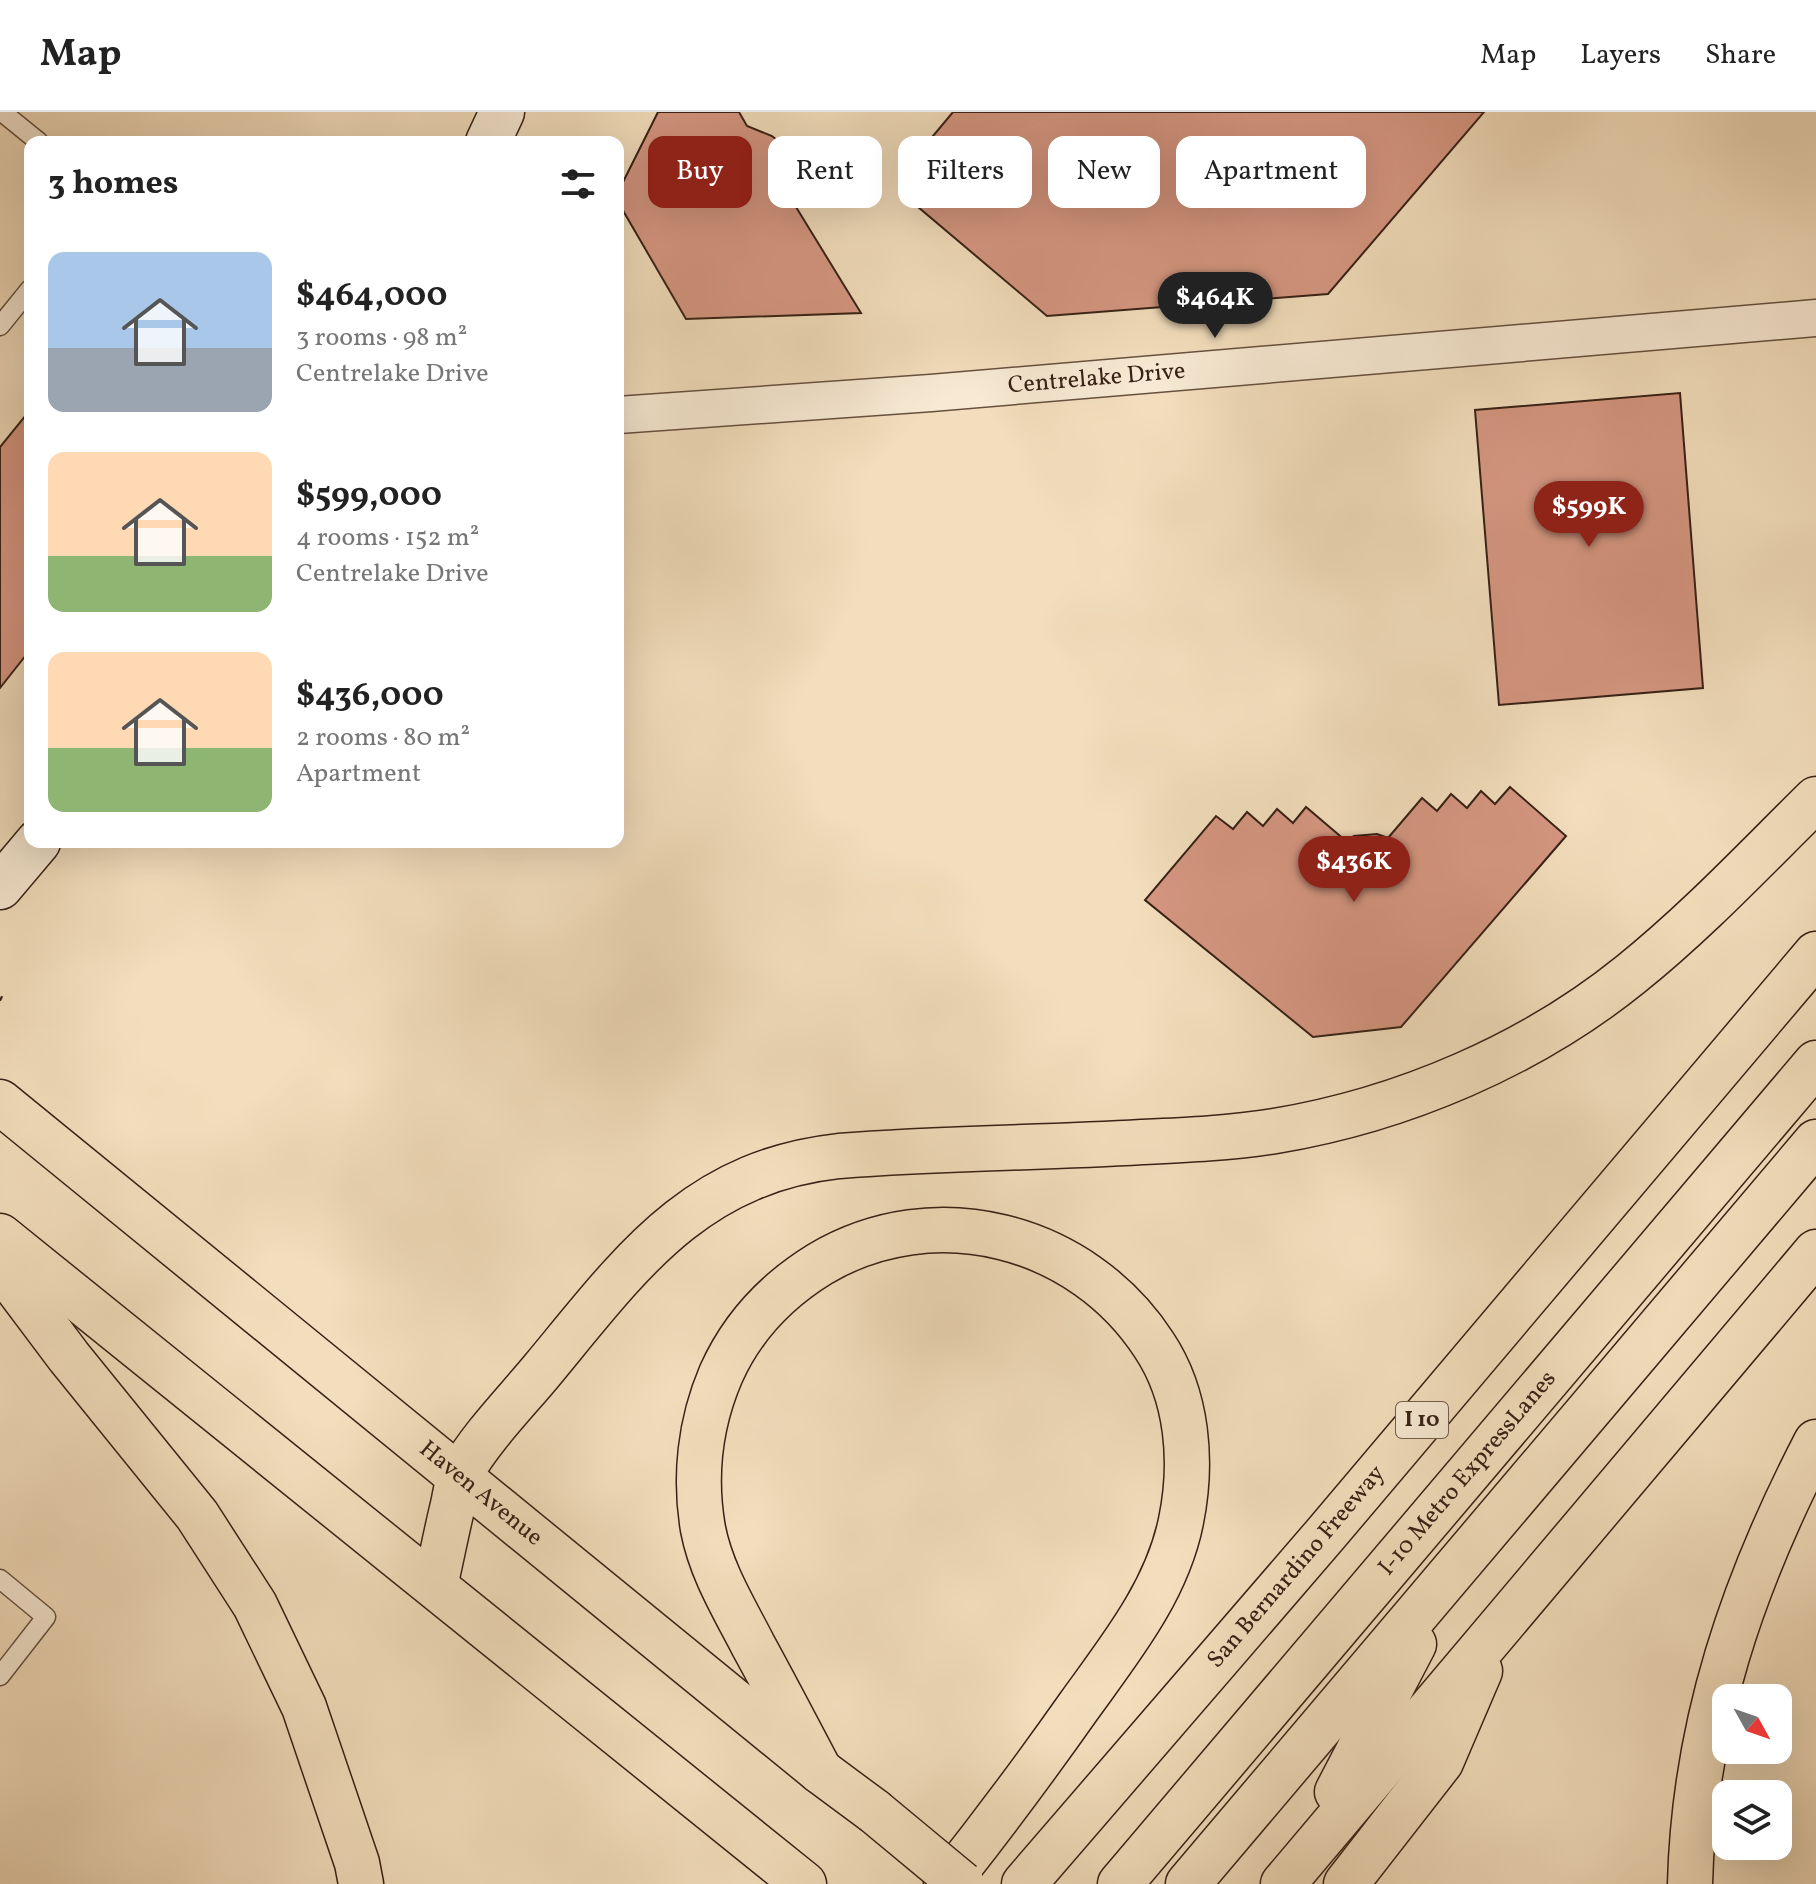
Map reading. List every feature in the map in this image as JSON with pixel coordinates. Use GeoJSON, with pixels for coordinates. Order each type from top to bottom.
{"type":"FeatureCollection","features":[{"type":"Feature","properties":{"kind":"main road"},"geometry":{"type":"LineString","coordinates":[[491,136],[502,112]]}},
{"type":"Feature","properties":{"kind":"main road"},"geometry":{"type":"LineString","coordinates":[[435,1586],[460,1475],[493,1430],[630,1264],[698,1206],[733,1185],[780,1167],[825,1158],[1273,1132],[1340,1118],[1412,1096],[1476,1069],[1522,1045],[1631,974],[1728,886],[1816,799]]}},
{"type":"Feature","properties":{"kind":"main road"},"geometry":{"type":"LineString","coordinates":[[0,887],[33,848]]}},
{"type":"Feature","properties":{"kind":"main road","name":"San Bernardino Freeway"},"geometry":{"type":"LineString","coordinates":[[1024,1884],[1324,1536],[1816,954]]}},
{"type":"Feature","properties":{"kind":"main road","name":"I-10 Metro ExpressLanes"},"geometry":{"type":"LineString","coordinates":[[1120,1884],[1816,1063]]}},
{"type":"Feature","properties":{"kind":"main road","name":"Haven Avenue"},"geometry":{"type":"LineString","coordinates":[[0,1102],[962,1884]]}},
{"type":"Feature","properties":{"kind":"main road"},"geometry":{"type":"LineString","coordinates":[[1188,1884],[1816,1142]]}},
{"type":"Feature","properties":{"kind":"main road"},"geometry":{"type":"LineString","coordinates":[[820,1771],[728,1599],[710,1557],[699,1501],[701,1451],[705,1419],[722,1373],[735,1346],[761,1311],[804,1274],[853,1247],[903,1233],[959,1230],[998,1235],[1047,1251],[1070,1263],[1107,1291],[1156,1347],[1174,1388],[1185,1432],[1187,1470],[1183,1514],[1168,1568],[1150,1603],[1029,1776],[946,1884]]}},
{"type":"Feature","properties":{"kind":"main road"},"geometry":{"type":"LineString","coordinates":[[0,1236],[804,1884]]}},
{"type":"Feature","properties":{"kind":"main road"},"geometry":{"type":"LineString","coordinates":[[1292,1873],[1816,1252]]}},
{"type":"Feature","properties":{"kind":"main road"},"geometry":{"type":"LineString","coordinates":[[0,1265],[69,1357],[197,1515],[255,1605],[304,1707],[357,1863],[361,1884]]}},
{"type":"Feature","properties":{"kind":"main road"},"geometry":{"type":"LineString","coordinates":[[1690,1884],[1691,1842],[1699,1776],[1733,1633],[1778,1515],[1816,1442]]}},
{"type":"Feature","properties":{"kind":"main road"},"geometry":{"type":"LineString","coordinates":[[1292,1873],[1449,1575]]}},
{"type":"Feature","properties":{"kind":"main road"},"geometry":{"type":"LineString","coordinates":[[1346,1884],[1441,1762],[1498,1628]]}},
{"type":"Feature","properties":{"kind":"street","name":"Centrelake Drive"},"geometry":{"type":"LineString","coordinates":[[624,415],[947,392],[1816,318]]}},
{"type":"Feature","properties":{"kind":"lane"},"geometry":{"type":"LineString","coordinates":[[2,112],[32,136]]}},
{"type":"Feature","properties":{"kind":"lane"},"geometry":{"type":"LineString","coordinates":[[0,326],[24,296]]}},
{"type":"Feature","properties":{"kind":"lane"},"geometry":{"type":"LineString","coordinates":[[0,1579],[46,1617],[0,1676]]}},
{"type":"Feature","properties":{"kind":"building"},"geometry":{"type":"Polygon","coordinates":[[[658,112],[739,112],[747,126],[772,136],[768,136],[768,208],[797,208],[861,313],[686,319],[624,212],[624,180],[658,112]]]}},
{"type":"Feature","properties":{"kind":"building"},"geometry":{"type":"Polygon","coordinates":[[[953,112],[1484,112],[1328,294],[1047,316],[919,208],[1032,208],[1032,136],[933,136],[953,112]]]}},
{"type":"Feature","properties":{"kind":"building"},"geometry":{"type":"Polygon","coordinates":[[[1680,393],[1703,688],[1499,705],[1475,410],[1680,393]]]}},
{"type":"Feature","properties":{"kind":"building"},"geometry":{"type":"Polygon","coordinates":[[[24,417],[24,658],[0,688],[0,447],[24,417]]]}},
{"type":"Feature","properties":{"kind":"building"},"geometry":{"type":"Polygon","coordinates":[[[1510,787],[1566,836],[1401,1027],[1313,1037],[1145,900],[1216,816],[1233,829],[1247,812],[1263,826],[1277,809],[1293,823],[1306,807],[1346,841],[1354,836],[1377,834],[1388,838],[1422,798],[1437,811],[1451,794],[1467,808],[1481,791],[1495,804],[1510,787]]]}}]}
